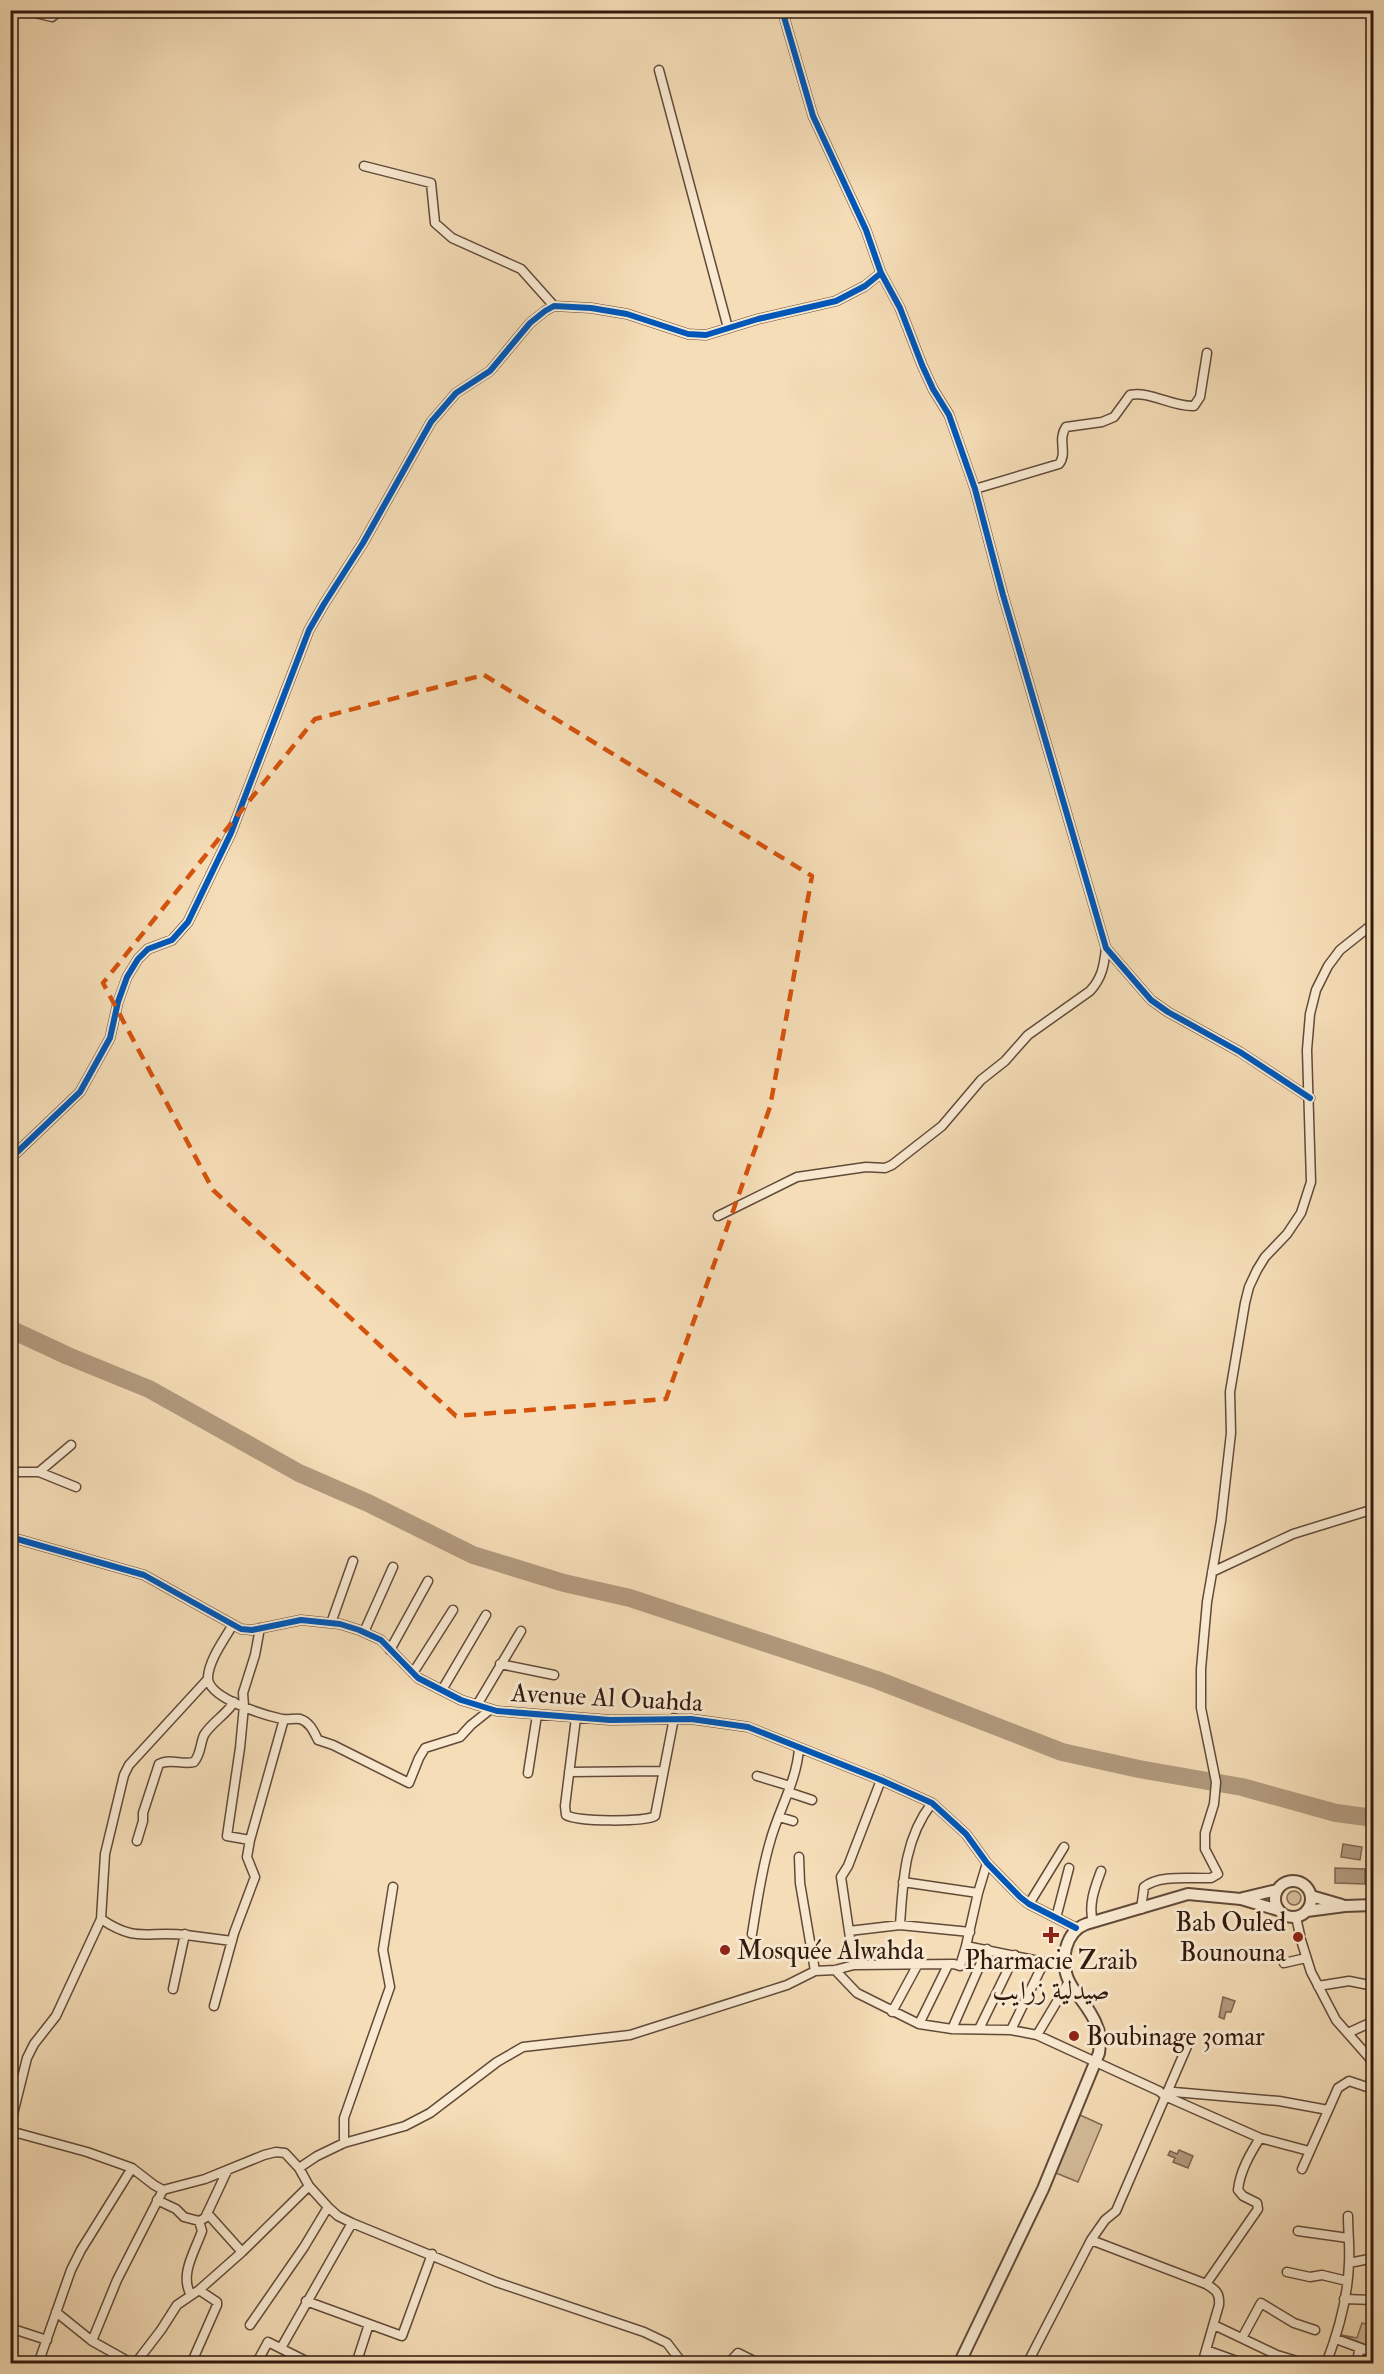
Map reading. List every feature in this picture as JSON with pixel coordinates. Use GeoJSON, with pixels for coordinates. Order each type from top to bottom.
{"type":"FeatureCollection","features":[{"type":"Feature","properties":{"kind":"street"},"geometry":{"type":"LineString","coordinates":[[23,10],[52,16],[60,10]]}},
{"type":"Feature","properties":{"kind":"street"},"geometry":{"type":"LineString","coordinates":[[718,1216],[797,1177],[866,1167],[885,1168],[892,1165],[942,1126],[981,1080],[1005,1061],[1028,1035],[1090,992],[1104,970],[1106,948],[1003,595],[975,489],[949,415],[933,389],[900,308],[881,273],[866,230],[813,116],[782,10]]}},
{"type":"Feature","properties":{"kind":"street"},"geometry":{"type":"LineString","coordinates":[[659,70],[728,328]]}},
{"type":"Feature","properties":{"kind":"street"},"geometry":{"type":"LineString","coordinates":[[364,166],[431,183],[435,223],[452,238],[521,269],[554,306]]}},
{"type":"Feature","properties":{"kind":"street"},"geometry":{"type":"LineString","coordinates":[[10,1159],[80,1092],[110,1038],[118,1002],[127,977],[138,959],[148,950],[172,940],[188,922],[231,833],[309,630],[363,543],[431,422],[456,393],[490,371],[530,323],[554,306],[591,308],[627,314],[688,334],[706,335],[758,319],[836,301],[865,286],[881,273]]}},
{"type":"Feature","properties":{"kind":"street"},"geometry":{"type":"LineString","coordinates":[[975,489],[1059,464],[1063,452],[1061,438],[1066,427],[1102,422],[1114,417],[1130,395],[1145,396],[1181,407],[1194,406],[1200,396],[1207,353]]}},
{"type":"Feature","properties":{"kind":"street"},"geometry":{"type":"LineString","coordinates":[[1141,1909],[1144,1887],[1150,1882],[1211,1878],[1218,1874],[1205,1848],[1205,1833],[1214,1804],[1216,1782],[1201,1708],[1201,1669],[1207,1602],[1221,1521],[1231,1433],[1230,1392],[1245,1303],[1257,1270],[1296,1220],[1307,1195],[1312,1166],[1307,1050],[1310,1014],[1316,990],[1328,966],[1340,950],[1374,923]]}},
{"type":"Feature","properties":{"kind":"street"},"geometry":{"type":"LineString","coordinates":[[1106,948],[1151,1000],[1240,1052],[1310,1098]]}},
{"type":"Feature","properties":{"kind":"street"},"geometry":{"type":"LineString","coordinates":[[39,1472],[70,1445]]}},
{"type":"Feature","properties":{"kind":"street"},"geometry":{"type":"LineString","coordinates":[[10,1472],[39,1472],[76,1487]]}},
{"type":"Feature","properties":{"kind":"street"},"geometry":{"type":"LineString","coordinates":[[1212,1572],[1293,1534],[1374,1509]]}},
{"type":"Feature","properties":{"kind":"street","name":"Avenue Al Ouahda"},"geometry":{"type":"LineString","coordinates":[[10,1537],[150,1577],[231,1626],[241,1629],[260,1628],[301,1620],[331,1623],[364,1632],[381,1640],[413,1673],[442,1690],[491,1710],[610,1720],[674,1718],[748,1726],[932,1803],[966,1834],[987,1863],[1029,1904],[1076,1928]]}},
{"type":"Feature","properties":{"kind":"street"},"geometry":{"type":"LineString","coordinates":[[331,1623],[353,1561]]}},
{"type":"Feature","properties":{"kind":"street"},"geometry":{"type":"LineString","coordinates":[[364,1632],[393,1567]]}},
{"type":"Feature","properties":{"kind":"street"},"geometry":{"type":"LineString","coordinates":[[390,1650],[428,1581]]}},
{"type":"Feature","properties":{"kind":"street"},"geometry":{"type":"LineString","coordinates":[[413,1673],[453,1610]]}},
{"type":"Feature","properties":{"kind":"street"},"geometry":{"type":"LineString","coordinates":[[442,1690],[486,1615]]}},
{"type":"Feature","properties":{"kind":"street"},"geometry":{"type":"LineString","coordinates":[[231,1626],[211,1666],[208,1679],[209,1685],[220,1695],[244,1706],[284,1719],[301,1719],[313,1728],[318,1740],[333,1745],[409,1783],[425,1748],[460,1737],[471,1725],[491,1710]]}},
{"type":"Feature","properties":{"kind":"street"},"geometry":{"type":"LineString","coordinates":[[250,1840],[226,1836],[244,1706],[243,1693],[260,1628]]}},
{"type":"Feature","properties":{"kind":"street"},"geometry":{"type":"LineString","coordinates":[[477,1705],[521,1631]]}},
{"type":"Feature","properties":{"kind":"street"},"geometry":{"type":"LineString","coordinates":[[500,1664],[554,1675]]}},
{"type":"Feature","properties":{"kind":"street"},"geometry":{"type":"LineString","coordinates":[[10,2126],[27,2058],[34,2044],[56,2016],[101,1919],[105,1854],[124,1775],[129,1765],[208,1679]]}},
{"type":"Feature","properties":{"kind":"street"},"geometry":{"type":"LineString","coordinates":[[137,1841],[144,1821],[143,1813],[159,1764],[166,1761],[194,1762],[199,1754],[204,1735],[230,1710],[234,1702]]}},
{"type":"Feature","properties":{"kind":"street"},"geometry":{"type":"LineString","coordinates":[[528,1773],[537,1715]]}},
{"type":"Feature","properties":{"kind":"street"},"geometry":{"type":"LineString","coordinates":[[576,1718],[565,1806],[566,1815],[570,1818],[644,1819],[651,1818],[657,1811],[674,1718]]}},
{"type":"Feature","properties":{"kind":"street"},"geometry":{"type":"LineString","coordinates":[[213,2006],[232,1941],[255,1877],[248,1861],[250,1840],[284,1719]]}},
{"type":"Feature","properties":{"kind":"street"},"geometry":{"type":"LineString","coordinates":[[752,1934],[770,1842],[789,1789],[799,1748]]}},
{"type":"Feature","properties":{"kind":"street"},"geometry":{"type":"LineString","coordinates":[[569,1772],[663,1771]]}},
{"type":"Feature","properties":{"kind":"street"},"geometry":{"type":"LineString","coordinates":[[757,1776],[812,1800]]}},
{"type":"Feature","properties":{"kind":"street"},"geometry":{"type":"LineString","coordinates":[[854,1965],[841,1877],[848,1866],[881,1780]]}},
{"type":"Feature","properties":{"kind":"street"},"geometry":{"type":"LineString","coordinates":[[900,1925],[906,1856],[918,1822],[932,1803]]}},
{"type":"Feature","properties":{"kind":"street"},"geometry":{"type":"LineString","coordinates":[[778,1817],[793,1821]]}},
{"type":"Feature","properties":{"kind":"street"},"geometry":{"type":"LineString","coordinates":[[1029,1904],[1064,1847]]}},
{"type":"Feature","properties":{"kind":"street"},"geometry":{"type":"LineString","coordinates":[[799,1857],[800,1883],[815,1971]]}},
{"type":"Feature","properties":{"kind":"street"},"geometry":{"type":"LineString","coordinates":[[299,2168],[344,2143],[405,2126],[430,2113],[496,2062],[523,2047],[630,2035],[768,1992],[815,1971],[835,1970],[854,1965],[960,1966],[987,1863]]}},
{"type":"Feature","properties":{"kind":"street"},"geometry":{"type":"LineString","coordinates":[[1056,1917],[1069,1868]]}},
{"type":"Feature","properties":{"kind":"street"},"geometry":{"type":"LineString","coordinates":[[1093,1922],[1091,1916],[1093,1894],[1101,1871]]}},
{"type":"Feature","properties":{"kind":"street"},"geometry":{"type":"LineString","coordinates":[[1241,1899],[1277,1890],[1285,1882],[1296,1881],[1306,1886],[1311,1896],[1307,1911]]}},
{"type":"Feature","properties":{"kind":"street"},"geometry":{"type":"LineString","coordinates":[[903,1882],[978,1893]]}},
{"type":"Feature","properties":{"kind":"street"},"geometry":{"type":"LineString","coordinates":[[344,2143],[344,2118],[390,1987],[383,1950],[393,1887]]}},
{"type":"Feature","properties":{"kind":"street"},"geometry":{"type":"LineString","coordinates":[[1277,1890],[1275,1899],[1278,1910]]}},
{"type":"Feature","properties":{"kind":"street"},"geometry":{"type":"LineString","coordinates":[[959,2364],[1039,2198],[1096,2061],[1101,2039],[1098,2029],[1093,2017],[1068,1983],[1064,1964],[1067,1944],[1076,1928],[1188,1894],[1241,1899],[1278,1910],[1286,1916],[1296,1917],[1307,1911],[1374,1905]]}},
{"type":"Feature","properties":{"kind":"street"},"geometry":{"type":"LineString","coordinates":[[1311,1896],[1345,1906]]}},
{"type":"Feature","properties":{"kind":"street"},"geometry":{"type":"LineString","coordinates":[[1296,1917],[1306,1958],[1336,2020],[1374,2063]]}},
{"type":"Feature","properties":{"kind":"street"},"geometry":{"type":"LineString","coordinates":[[101,1919],[126,1934],[185,1934],[232,1941]]}},
{"type":"Feature","properties":{"kind":"street"},"geometry":{"type":"LineString","coordinates":[[849,1931],[900,1925],[970,1932]]}},
{"type":"Feature","properties":{"kind":"street"},"geometry":{"type":"LineString","coordinates":[[173,1989],[185,1934]]}},
{"type":"Feature","properties":{"kind":"street"},"geometry":{"type":"LineString","coordinates":[[966,1946],[1064,1964]]}},
{"type":"Feature","properties":{"kind":"street"},"geometry":{"type":"LineString","coordinates":[[952,2029],[987,1949]]}},
{"type":"Feature","properties":{"kind":"street"},"geometry":{"type":"LineString","coordinates":[[980,2028],[1015,1955]]}},
{"type":"Feature","properties":{"kind":"street"},"geometry":{"type":"LineString","coordinates":[[1284,1964],[1306,1958]]}},
{"type":"Feature","properties":{"kind":"street"},"geometry":{"type":"LineString","coordinates":[[1011,2030],[1044,1962]]}},
{"type":"Feature","properties":{"kind":"street"},"geometry":{"type":"LineString","coordinates":[[892,2012],[918,1964]]}},
{"type":"Feature","properties":{"kind":"street"},"geometry":{"type":"LineString","coordinates":[[919,2024],[948,1965]]}},
{"type":"Feature","properties":{"kind":"street"},"geometry":{"type":"LineString","coordinates":[[835,1970],[857,1993],[919,2024],[952,2029],[1011,2030],[1036,2035],[1260,2138],[1309,2151]]}},
{"type":"Feature","properties":{"kind":"street"},"geometry":{"type":"LineString","coordinates":[[1318,1986],[1349,1981],[1374,1986]]}},
{"type":"Feature","properties":{"kind":"street"},"geometry":{"type":"LineString","coordinates":[[1036,2035],[1068,1983]]}},
{"type":"Feature","properties":{"kind":"street"},"geometry":{"type":"LineString","coordinates":[[1348,2033],[1374,2021]]}},
{"type":"Feature","properties":{"kind":"street"},"geometry":{"type":"LineString","coordinates":[[1027,2364],[1091,2240],[1105,2220],[1116,2211],[1188,2044]]}},
{"type":"Feature","properties":{"kind":"street"},"geometry":{"type":"LineString","coordinates":[[1302,2169],[1341,2084],[1352,2081],[1367,2087],[1374,2084]]}},
{"type":"Feature","properties":{"kind":"street"},"geometry":{"type":"LineString","coordinates":[[1165,2096],[1174,2092],[1278,2101],[1328,2110]]}},
{"type":"Feature","properties":{"kind":"street"},"geometry":{"type":"LineString","coordinates":[[10,2130],[87,2152],[132,2168],[163,2190],[226,2171],[254,2158],[276,2152],[286,2154],[299,2168],[309,2186],[338,2216],[496,2282],[644,2332],[667,2343],[683,2364]]}},
{"type":"Feature","properties":{"kind":"street"},"geometry":{"type":"LineString","coordinates":[[1206,2284],[1258,2209],[1257,2204],[1243,2196],[1238,2190],[1239,2180],[1249,2156],[1260,2138]]}},
{"type":"Feature","properties":{"kind":"street"},"geometry":{"type":"LineString","coordinates":[[41,2363],[46,2340],[71,2270],[132,2168]]}},
{"type":"Feature","properties":{"kind":"street"},"geometry":{"type":"LineString","coordinates":[[199,2221],[207,2213],[226,2171]]}},
{"type":"Feature","properties":{"kind":"street"},"geometry":{"type":"LineString","coordinates":[[56,2312],[92,2341],[134,2364],[177,2305],[242,2252],[309,2186]]}},
{"type":"Feature","properties":{"kind":"street"},"geometry":{"type":"LineString","coordinates":[[92,2341],[117,2280],[163,2190]]}},
{"type":"Feature","properties":{"kind":"street"},"geometry":{"type":"LineString","coordinates":[[157,2200],[176,2209],[184,2217],[199,2221]]}},
{"type":"Feature","properties":{"kind":"street"},"geometry":{"type":"LineString","coordinates":[[250,2325],[304,2247],[328,2207]]}},
{"type":"Feature","properties":{"kind":"street"},"geometry":{"type":"LineString","coordinates":[[207,2213],[242,2252]]}},
{"type":"Feature","properties":{"kind":"street"},"geometry":{"type":"LineString","coordinates":[[1326,2364],[1336,2339],[1347,2281],[1348,2216]]}},
{"type":"Feature","properties":{"kind":"street"},"geometry":{"type":"LineString","coordinates":[[191,2364],[217,2302],[195,2292],[186,2280],[188,2268],[202,2231],[199,2221]]}},
{"type":"Feature","properties":{"kind":"street"},"geometry":{"type":"LineString","coordinates":[[281,2348],[352,2223]]}},
{"type":"Feature","properties":{"kind":"street"},"geometry":{"type":"LineString","coordinates":[[1299,2231],[1348,2238]]}},
{"type":"Feature","properties":{"kind":"street"},"geometry":{"type":"LineString","coordinates":[[1091,2240],[1206,2284],[1217,2291],[1220,2297],[1202,2364]]}},
{"type":"Feature","properties":{"kind":"street"},"geometry":{"type":"LineString","coordinates":[[306,2301],[402,2336],[432,2254]]}},
{"type":"Feature","properties":{"kind":"street"},"geometry":{"type":"LineString","coordinates":[[1349,2262],[1374,2258]]}},
{"type":"Feature","properties":{"kind":"street"},"geometry":{"type":"LineString","coordinates":[[1287,2272],[1310,2277],[1322,2275],[1347,2281]]}},
{"type":"Feature","properties":{"kind":"street"},"geometry":{"type":"LineString","coordinates":[[1344,2299],[1374,2300]]}},
{"type":"Feature","properties":{"kind":"street"},"geometry":{"type":"LineString","coordinates":[[1242,2338],[1261,2303],[1294,2323],[1315,2330]]}},
{"type":"Feature","properties":{"kind":"street"},"geometry":{"type":"LineString","coordinates":[[356,2364],[369,2324]]}},
{"type":"Feature","properties":{"kind":"street"},"geometry":{"type":"LineString","coordinates":[[1214,2325],[1242,2338],[1276,2359],[1307,2364]]}},
{"type":"Feature","properties":{"kind":"street"},"geometry":{"type":"LineString","coordinates":[[10,2328],[46,2340]]}},
{"type":"Feature","properties":{"kind":"street"},"geometry":{"type":"LineString","coordinates":[[1336,2339],[1374,2353]]}},
{"type":"Feature","properties":{"kind":"street"},"geometry":{"type":"LineString","coordinates":[[256,2364],[268,2342],[303,2362],[315,2364]]}},
{"type":"Feature","properties":{"kind":"street"},"geometry":{"type":"LineString","coordinates":[[1356,2364],[1360,2348]]}},
{"type":"Feature","properties":{"kind":"street"},"geometry":{"type":"LineString","coordinates":[[1206,2350],[1245,2364]]}},
{"type":"Feature","properties":{"kind":"street"},"geometry":{"type":"LineString","coordinates":[[728,2364],[738,2352],[760,2364]]}},
{"type":"Feature","properties":{"kind":"highlighted area"},"geometry":{"type":"Polygon","coordinates":[[[484,675],[812,876],[770,1107],[666,1399],[456,1416],[213,1190],[103,983],[315,719],[484,675]]]}},
{"type":"Feature","properties":{"kind":"shaded area"},"geometry":{"type":"Polygon","coordinates":[[[1343,1844],[1362,1847],[1360,1860],[1341,1857],[1343,1844]]]}},
{"type":"Feature","properties":{"kind":"shaded area"},"geometry":{"type":"Polygon","coordinates":[[[1335,1868],[1365,1869],[1365,1884],[1335,1883],[1335,1868]]]}},
{"type":"Feature","properties":{"kind":"shaded area"},"geometry":{"type":"Polygon","coordinates":[[[1291,1891],[1297,1891],[1301,1898],[1297,1905],[1291,1905],[1287,1901],[1287,1895],[1291,1891]]]}},
{"type":"Feature","properties":{"kind":"shaded area"},"geometry":{"type":"Polygon","coordinates":[[[1223,1997],[1235,2001],[1231,2012],[1226,2012],[1224,2019],[1219,2017],[1223,1997]]]}},
{"type":"Feature","properties":{"kind":"shaded area"},"geometry":{"type":"Polygon","coordinates":[[[1080,2115],[1102,2125],[1078,2182],[1056,2173],[1080,2115]]]}},
{"type":"Feature","properties":{"kind":"shaded area"},"geometry":{"type":"Polygon","coordinates":[[[1179,2150],[1193,2156],[1188,2168],[1173,2162],[1175,2158],[1168,2155],[1170,2151],[1177,2154],[1179,2150]]]}},
{"type":"Feature","properties":{"kind":"shaded area"},"geometry":{"type":"Polygon","coordinates":[[[1362,2323],[1373,2326],[1373,2348],[1342,2335],[1357,2338],[1362,2323]]]}},
{"type":"Feature","properties":{"kind":"waterway"},"geometry":{"type":"LineString","coordinates":[[10,1329],[68,1356],[149,1389],[299,1473],[368,1503],[473,1555],[564,1583],[630,1598],[877,1680],[1062,1752],[1139,1769],[1242,1787],[1336,1813],[1374,1818]]}},
{"type":"Feature","properties":{"kind":"cycle path"},"geometry":{"type":"LineString","coordinates":[[782,10],[813,116],[866,230],[881,273],[900,308],[922,365],[949,415],[975,489],[1003,595],[1106,948],[1151,1000],[1240,1052],[1310,1098]]}},
{"type":"Feature","properties":{"kind":"cycle path"},"geometry":{"type":"LineString","coordinates":[[10,1159],[80,1092],[110,1038],[118,1002],[127,977],[138,959],[148,949],[172,940],[188,922],[231,833],[309,630],[363,543],[431,422],[456,393],[490,371],[530,323],[554,306],[591,308],[627,314],[688,334],[706,335],[758,319],[836,301],[865,286],[881,273]]}},
{"type":"Feature","properties":{"kind":"cycle path"},"geometry":{"type":"LineString","coordinates":[[10,1537],[144,1575],[241,1629],[252,1630],[301,1620],[340,1624],[359,1630],[381,1640],[418,1678],[461,1700],[497,1711],[610,1720],[691,1719],[748,1727],[932,1803],[966,1834],[987,1863],[1020,1897],[1076,1928]]}},
{"type":"Feature","properties":{"kind":"place","name":"Pharmacie Zraib صيدلية زرايب"},"geometry":{"type":"Point","coordinates":[1051,1935]}},
{"type":"Feature","properties":{"kind":"place","name":"Bab Ouled Bounouna"},"geometry":{"type":"Point","coordinates":[1298,1937]}},
{"type":"Feature","properties":{"kind":"place","name":"Mosquée Alwahda"},"geometry":{"type":"Point","coordinates":[725,1950]}},
{"type":"Feature","properties":{"kind":"place","name":"Boubinage 3omar"},"geometry":{"type":"Point","coordinates":[1074,2036]}}]}
